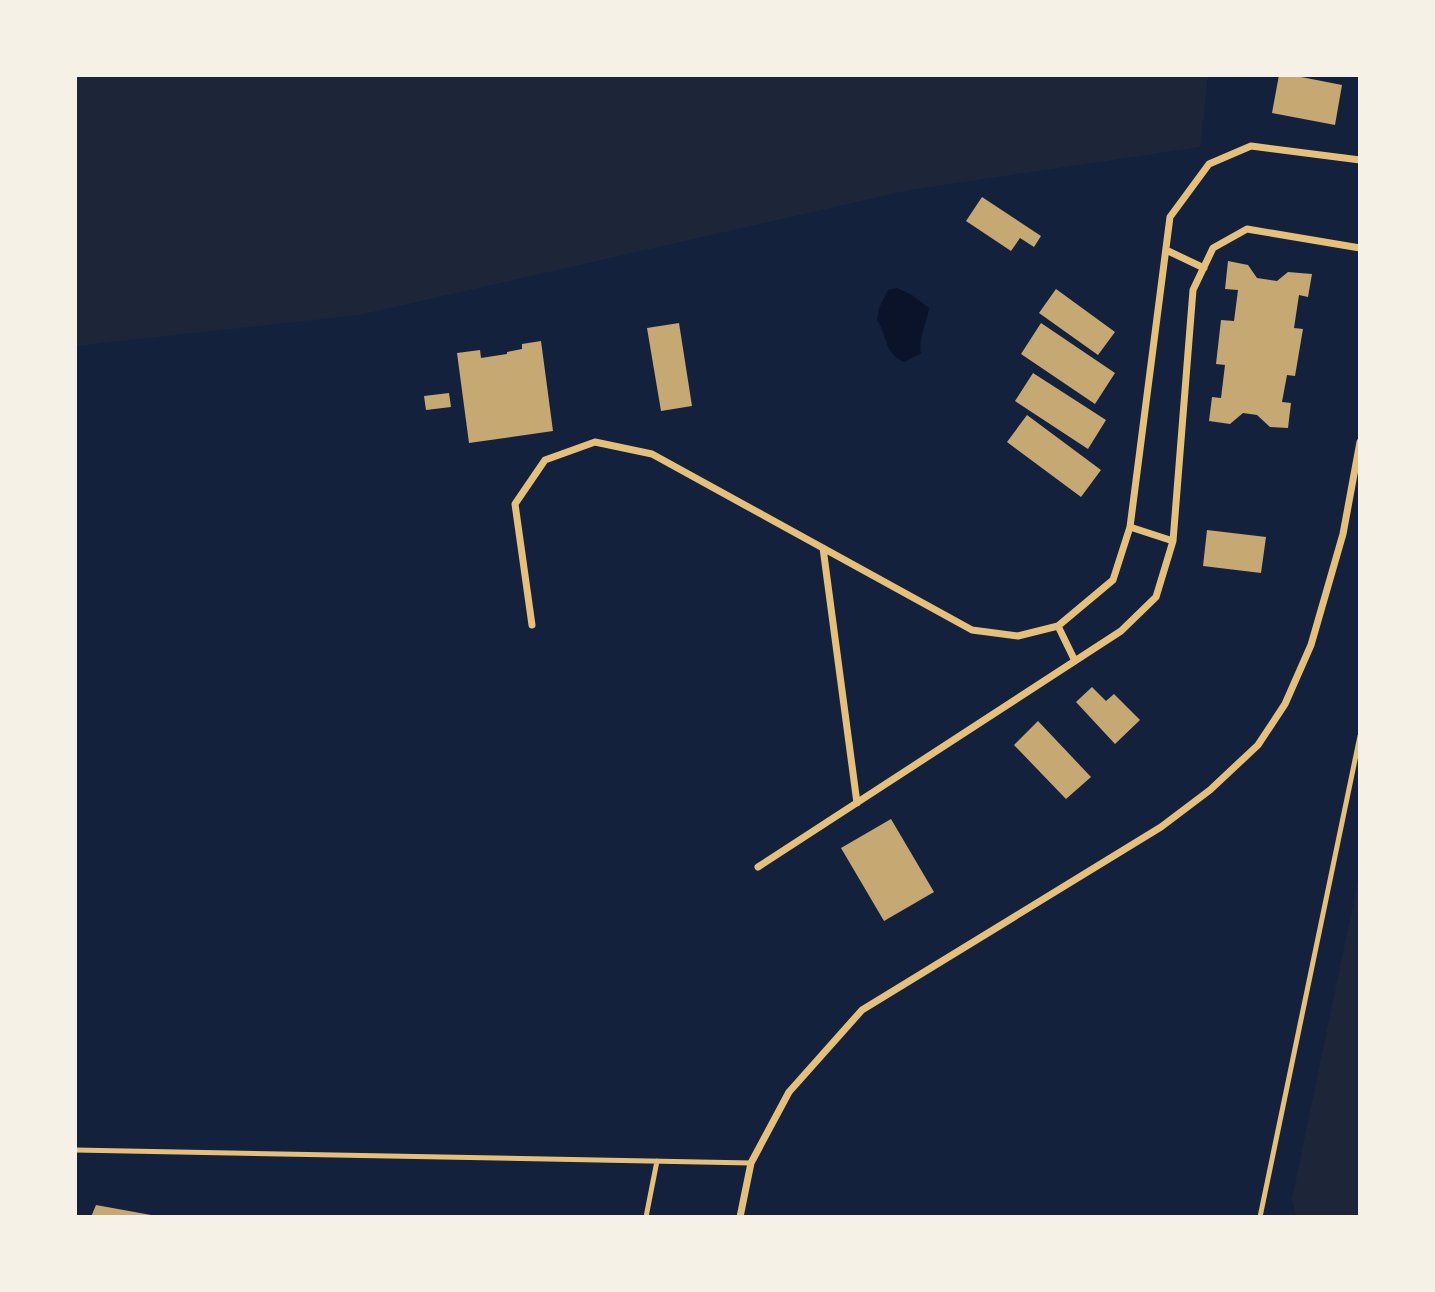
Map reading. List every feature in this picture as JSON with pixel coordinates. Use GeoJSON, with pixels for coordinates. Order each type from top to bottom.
{"type":"FeatureCollection","features":[{"type":"Feature","properties":{"kind":"street"},"geometry":{"type":"LineString","coordinates":[[532,625],[515,504],[545,460],[595,442],[652,454],[972,630],[1018,636],[1058,626],[1113,580],[1129,527],[1170,217],[1209,164],[1251,146],[1360,160]]}},
{"type":"Feature","properties":{"kind":"street"},"geometry":{"type":"LineString","coordinates":[[758,867],[1121,631],[1156,597],[1173,541],[1194,290],[1213,248],[1247,229],[1360,248]]}},
{"type":"Feature","properties":{"kind":"street"},"geometry":{"type":"LineString","coordinates":[[1166,250],[1204,268]]}},
{"type":"Feature","properties":{"kind":"street"},"geometry":{"type":"LineString","coordinates":[[740,1217],[751,1163],[789,1092],[862,1010],[1161,827],[1210,790],[1258,745],[1285,704],[1311,645],[1343,534],[1360,442]]}},
{"type":"Feature","properties":{"kind":"street"},"geometry":{"type":"LineString","coordinates":[[1129,527],[1173,541]]}},
{"type":"Feature","properties":{"kind":"street"},"geometry":{"type":"LineString","coordinates":[[823,548],[857,803]]}},
{"type":"Feature","properties":{"kind":"street"},"geometry":{"type":"LineString","coordinates":[[1058,626],[1076,661]]}},
{"type":"Feature","properties":{"kind":"lane"},"geometry":{"type":"LineString","coordinates":[[1260,1217],[1360,736]]}},
{"type":"Feature","properties":{"kind":"lane"},"geometry":{"type":"LineString","coordinates":[[75,1150],[751,1163]]}},
{"type":"Feature","properties":{"kind":"lane"},"geometry":{"type":"LineString","coordinates":[[646,1217],[657,1161]]}},
{"type":"Feature","properties":{"kind":"shaded area"},"geometry":{"type":"Polygon","coordinates":[[[75,75],[1208,75],[1200,147],[909,190],[359,315],[75,346],[75,75]]]}},
{"type":"Feature","properties":{"kind":"shaded area"},"geometry":{"type":"Polygon","coordinates":[[[897,288],[929,308],[921,353],[905,362],[890,350],[877,320],[879,308],[888,290],[897,288]]]}},
{"type":"Feature","properties":{"kind":"shaded area"},"geometry":{"type":"Polygon","coordinates":[[[1360,871],[1360,1217],[1296,1217],[1292,1199],[1360,871]]]}},
{"type":"Feature","properties":{"kind":"building"},"geometry":{"type":"Polygon","coordinates":[[[1279,75],[1342,85],[1335,125],[1272,113],[1279,75]]]}},
{"type":"Feature","properties":{"kind":"building"},"geometry":{"type":"Polygon","coordinates":[[[982,197],[1041,236],[1034,247],[1020,238],[1011,251],[966,221],[982,197]]]}},
{"type":"Feature","properties":{"kind":"building"},"geometry":{"type":"Polygon","coordinates":[[[1228,261],[1248,265],[1257,278],[1277,281],[1288,272],[1312,274],[1308,297],[1299,295],[1294,328],[1303,329],[1295,376],[1287,375],[1282,402],[1291,403],[1288,428],[1270,427],[1257,415],[1243,413],[1230,424],[1209,421],[1212,397],[1221,398],[1225,365],[1216,364],[1221,320],[1234,321],[1238,290],[1225,289],[1228,261]]]}},
{"type":"Feature","properties":{"kind":"building"},"geometry":{"type":"Polygon","coordinates":[[[1056,289],[1115,332],[1098,355],[1039,313],[1056,289]]]}},
{"type":"Feature","properties":{"kind":"building"},"geometry":{"type":"Polygon","coordinates":[[[679,323],[692,406],[661,411],[647,328],[679,323]]]}},
{"type":"Feature","properties":{"kind":"building"},"geometry":{"type":"Polygon","coordinates":[[[1041,323],[1115,373],[1095,404],[1021,354],[1041,323]]]}},
{"type":"Feature","properties":{"kind":"building"},"geometry":{"type":"Polygon","coordinates":[[[541,341],[553,431],[469,443],[457,353],[480,350],[481,358],[507,354],[522,349],[522,344],[541,341]]]}},
{"type":"Feature","properties":{"kind":"building"},"geometry":{"type":"Polygon","coordinates":[[[1033,373],[1106,420],[1088,449],[1015,401],[1033,373]]]}},
{"type":"Feature","properties":{"kind":"building"},"geometry":{"type":"Polygon","coordinates":[[[449,393],[451,407],[426,410],[424,396],[449,393]]]}},
{"type":"Feature","properties":{"kind":"building"},"geometry":{"type":"Polygon","coordinates":[[[1027,415],[1101,470],[1081,497],[1007,442],[1027,415]]]}},
{"type":"Feature","properties":{"kind":"building"},"geometry":{"type":"Polygon","coordinates":[[[1207,530],[1266,537],[1261,573],[1203,566],[1207,530]]]}},
{"type":"Feature","properties":{"kind":"building"},"geometry":{"type":"Polygon","coordinates":[[[1092,687],[1106,701],[1114,694],[1140,720],[1115,744],[1076,702],[1092,687]]]}},
{"type":"Feature","properties":{"kind":"building"},"geometry":{"type":"Polygon","coordinates":[[[1038,721],[1091,777],[1066,799],[1014,745],[1038,721]]]}},
{"type":"Feature","properties":{"kind":"building"},"geometry":{"type":"Polygon","coordinates":[[[891,819],[934,892],[884,921],[841,848],[891,819]]]}},
{"type":"Feature","properties":{"kind":"building"},"geometry":{"type":"Polygon","coordinates":[[[96,1205],[151,1215],[151,1217],[91,1217],[96,1205]]]}}]}
